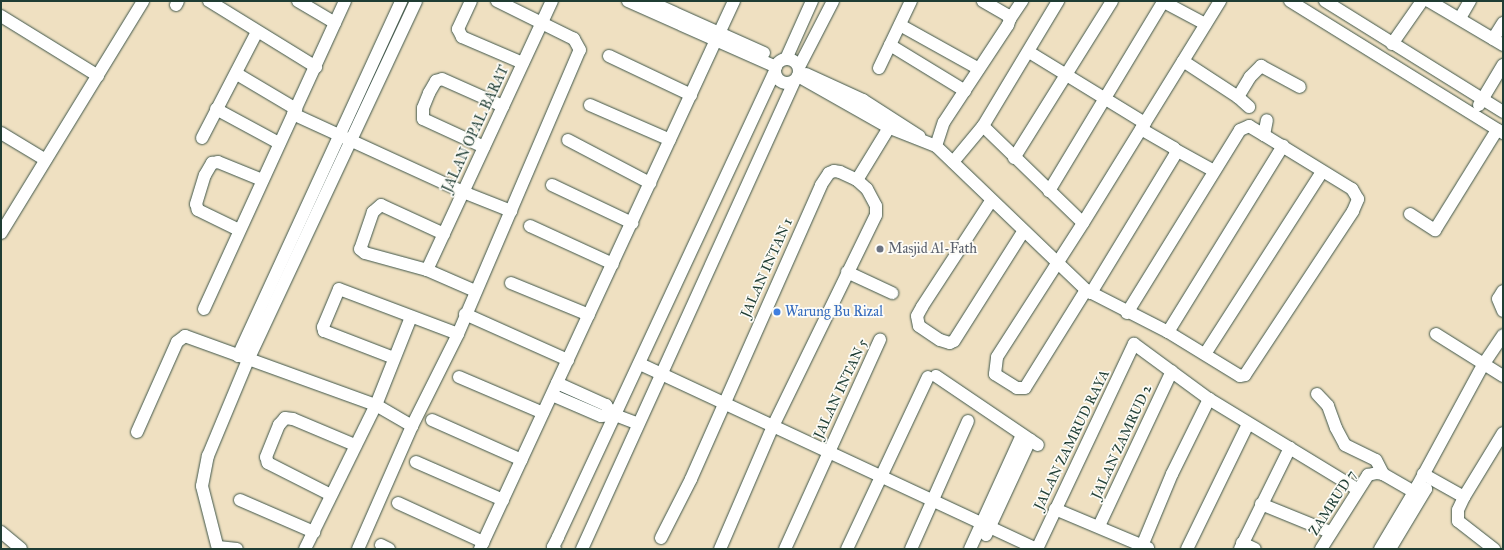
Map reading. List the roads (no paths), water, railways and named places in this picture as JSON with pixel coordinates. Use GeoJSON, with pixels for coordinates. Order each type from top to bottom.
{"type":"FeatureCollection","features":[{"type":"Feature","properties":{"kind":"street"},"geometry":{"type":"LineString","coordinates":[[1,233],[143,1]]}},
{"type":"Feature","properties":{"kind":"street"},"geometry":{"type":"LineString","coordinates":[[209,1],[316,67]]}},
{"type":"Feature","properties":{"kind":"street"},"geometry":{"type":"LineString","coordinates":[[298,1],[335,23]]}},
{"type":"Feature","properties":{"kind":"street"},"geometry":{"type":"LineString","coordinates":[[204,309],[345,1]]}},
{"type":"Feature","properties":{"kind":"street"},"geometry":{"type":"LineString","coordinates":[[237,549],[218,548],[202,486],[204,469],[243,358],[400,1]]}},
{"type":"Feature","properties":{"kind":"street"},"geometry":{"type":"LineString","coordinates":[[243,358],[352,141],[416,1]]}},
{"type":"Feature","properties":{"kind":"street"},"geometry":{"type":"LineString","coordinates":[[470,1],[458,28],[462,37],[523,63]]}},
{"type":"Feature","properties":{"kind":"street"},"geometry":{"type":"LineString","coordinates":[[358,549],[412,426],[458,334],[465,314],[580,50],[574,39],[497,1]]}},
{"type":"Feature","properties":{"kind":"street","name":"JALAN OPAL BARAT"},"geometry":{"type":"LineString","coordinates":[[427,270],[552,1]]}},
{"type":"Feature","properties":{"kind":"street"},"geometry":{"type":"LineString","coordinates":[[628,1],[718,37],[780,64],[796,63],[798,74]]}},
{"type":"Feature","properties":{"kind":"street"},"geometry":{"type":"LineString","coordinates":[[648,1],[718,37]]}},
{"type":"Feature","properties":{"kind":"street"},"geometry":{"type":"LineString","coordinates":[[398,503],[482,546],[734,1]]}},
{"type":"Feature","properties":{"kind":"street"},"geometry":{"type":"LineString","coordinates":[[553,548],[614,415],[640,364],[780,64],[812,1]]}},
{"type":"Feature","properties":{"kind":"street"},"geometry":{"type":"LineString","coordinates":[[582,549],[660,374],[833,1]]}},
{"type":"Feature","properties":{"kind":"street"},"geometry":{"type":"LineString","coordinates":[[879,68],[911,1]]}},
{"type":"Feature","properties":{"kind":"street"},"geometry":{"type":"LineString","coordinates":[[982,1],[1010,19]]}},
{"type":"Feature","properties":{"kind":"street"},"geometry":{"type":"LineString","coordinates":[[934,146],[944,122],[1008,25],[1010,19],[1022,1]]}},
{"type":"Feature","properties":{"kind":"street"},"geometry":{"type":"LineString","coordinates":[[953,162],[983,126],[1029,52],[1058,1]]}},
{"type":"Feature","properties":{"kind":"street"},"geometry":{"type":"LineString","coordinates":[[1014,158],[1112,1]]}},
{"type":"Feature","properties":{"kind":"street"},"geometry":{"type":"LineString","coordinates":[[1176,150],[1089,291],[1025,388],[1016,388],[1001,380],[995,374],[997,357],[1083,223],[1220,1]]}},
{"type":"Feature","properties":{"kind":"street"},"geometry":{"type":"LineString","coordinates":[[1325,1],[1503,112]]}},
{"type":"Feature","properties":{"kind":"street"},"geometry":{"type":"LineString","coordinates":[[1392,44],[1422,1]]}},
{"type":"Feature","properties":{"kind":"street"},"geometry":{"type":"LineString","coordinates":[[1429,1],[1460,18],[1498,42],[1503,23]]}},
{"type":"Feature","properties":{"kind":"street"},"geometry":{"type":"LineString","coordinates":[[1460,18],[1470,1]]}},
{"type":"Feature","properties":{"kind":"street"},"geometry":{"type":"LineString","coordinates":[[1049,192],[1163,2],[1205,24]]}},
{"type":"Feature","properties":{"kind":"street"},"geometry":{"type":"LineString","coordinates":[[1298,3],[1500,132],[1435,230],[1410,214]]}},
{"type":"Feature","properties":{"kind":"street"},"geometry":{"type":"LineString","coordinates":[[1,16],[98,76]]}},
{"type":"Feature","properties":{"kind":"street"},"geometry":{"type":"LineString","coordinates":[[900,25],[979,68]]}},
{"type":"Feature","properties":{"kind":"street"},"geometry":{"type":"LineString","coordinates":[[202,138],[216,109],[237,74],[257,32]]}},
{"type":"Feature","properties":{"kind":"street"},"geometry":{"type":"LineString","coordinates":[[890,45],[965,90]]}},
{"type":"Feature","properties":{"kind":"street"},"geometry":{"type":"LineString","coordinates":[[1029,52],[1105,98],[1176,150],[1214,171]]}},
{"type":"Feature","properties":{"kind":"street"},"geometry":{"type":"LineString","coordinates":[[609,56],[691,95]]}},
{"type":"Feature","properties":{"kind":"street"},"geometry":{"type":"LineString","coordinates":[[1183,61],[1238,97],[1249,107]]}},
{"type":"Feature","properties":{"kind":"street"},"geometry":{"type":"LineString","coordinates":[[780,64],[779,80],[784,83],[798,74]]}},
{"type":"Feature","properties":{"kind":"street"},"geometry":{"type":"LineString","coordinates":[[1473,114],[1503,65]]}},
{"type":"Feature","properties":{"kind":"street"},"geometry":{"type":"LineString","coordinates":[[1238,97],[1250,77],[1260,66],[1300,87]]}},
{"type":"Feature","properties":{"kind":"street"},"geometry":{"type":"LineString","coordinates":[[237,74],[295,112],[340,136],[463,192],[511,211]]}},
{"type":"Feature","properties":{"kind":"street"},"geometry":{"type":"LineString","coordinates":[[798,74],[934,146],[953,162],[991,201],[1057,264],[1089,291],[1127,313],[1168,332],[1240,376],[1245,375],[1353,211],[1357,195],[1352,189],[1249,126],[1243,128],[1214,171],[1127,313]]}},
{"type":"Feature","properties":{"kind":"street"},"geometry":{"type":"LineString","coordinates":[[484,147],[423,119],[423,108],[434,84],[439,79],[503,106]]}},
{"type":"Feature","properties":{"kind":"street"},"geometry":{"type":"LineString","coordinates":[[590,105],[670,140]]}},
{"type":"Feature","properties":{"kind":"street"},"geometry":{"type":"LineString","coordinates":[[216,109],[280,143]]}},
{"type":"Feature","properties":{"kind":"street"},"geometry":{"type":"LineString","coordinates":[[1264,135],[1267,120]]}},
{"type":"Feature","properties":{"kind":"street"},"geometry":{"type":"LineString","coordinates":[[720,549],[773,426],[876,215],[873,199],[857,180],[892,124]]}},
{"type":"Feature","properties":{"kind":"street"},"geometry":{"type":"LineString","coordinates":[[983,126],[1049,192],[1083,223]]}},
{"type":"Feature","properties":{"kind":"street"},"geometry":{"type":"LineString","coordinates":[[1,133],[46,160]]}},
{"type":"Feature","properties":{"kind":"street"},"geometry":{"type":"LineString","coordinates":[[568,140],[650,183]]}},
{"type":"Feature","properties":{"kind":"street"},"geometry":{"type":"LineString","coordinates":[[1168,332],[1283,146]]}},
{"type":"Feature","properties":{"kind":"street"},"geometry":{"type":"LineString","coordinates":[[239,230],[198,210],[196,204],[205,175],[212,163],[218,162],[262,180]]}},
{"type":"Feature","properties":{"kind":"street","name":"JALAN INTAN 1"},"geometry":{"type":"LineString","coordinates":[[722,404],[826,178],[834,170],[857,180]]}},
{"type":"Feature","properties":{"kind":"street"},"geometry":{"type":"LineString","coordinates":[[1206,354],[1322,172]]}},
{"type":"Feature","properties":{"kind":"street"},"geometry":{"type":"LineString","coordinates":[[552,185],[632,223]]}},
{"type":"Feature","properties":{"kind":"street"},"geometry":{"type":"LineString","coordinates":[[991,201],[922,307],[917,316],[919,326],[940,340],[950,343],[954,341],[1023,232]]}},
{"type":"Feature","properties":{"kind":"street"},"geometry":{"type":"LineString","coordinates":[[444,234],[384,206],[378,206],[373,212],[360,249],[366,253],[427,270],[475,291]]}},
{"type":"Feature","properties":{"kind":"street"},"geometry":{"type":"LineString","coordinates":[[530,226],[613,264]]}},
{"type":"Feature","properties":{"kind":"street"},"geometry":{"type":"LineString","coordinates":[[848,272],[892,293]]}},
{"type":"Feature","properties":{"kind":"street"},"geometry":{"type":"LineString","coordinates":[[511,283],[589,315]]}},
{"type":"Feature","properties":{"kind":"street"},"geometry":{"type":"LineString","coordinates":[[394,358],[324,331],[323,327],[336,293],[339,289],[458,334]]}},
{"type":"Feature","properties":{"kind":"street"},"geometry":{"type":"LineString","coordinates":[[1503,291],[1498,299],[1503,311]]}},
{"type":"Feature","properties":{"kind":"street"},"geometry":{"type":"LineString","coordinates":[[465,314],[568,360]]}},
{"type":"Feature","properties":{"kind":"street"},"geometry":{"type":"LineString","coordinates":[[305,549],[376,405],[411,317]]}},
{"type":"Feature","properties":{"kind":"street"},"geometry":{"type":"LineString","coordinates":[[1436,334],[1503,376]]}},
{"type":"Feature","properties":{"kind":"street"},"geometry":{"type":"LineString","coordinates":[[1380,549],[1418,484],[1483,364],[1503,335]]}},
{"type":"Feature","properties":{"kind":"street"},"geometry":{"type":"LineString","coordinates":[[137,432],[180,338],[184,336],[376,405],[412,426]]}},
{"type":"Feature","properties":{"kind":"street","name":"JALAN INTAN 5"},"geometry":{"type":"LineString","coordinates":[[785,549],[880,340]]}},
{"type":"Feature","properties":{"kind":"street","name":"JALAN ZAMRUD RAYA"},"geometry":{"type":"LineString","coordinates":[[1037,549],[1134,344],[1172,371]]}},
{"type":"Feature","properties":{"kind":"street"},"geometry":{"type":"LineString","coordinates":[[640,364],[722,404],[882,476],[933,501],[988,521],[1037,549]]}},
{"type":"Feature","properties":{"kind":"street"},"geometry":{"type":"LineString","coordinates":[[1172,371],[1208,399],[1357,489]]}},
{"type":"Feature","properties":{"kind":"street","name":"JALAN ZAMRUD 2"},"geometry":{"type":"LineString","coordinates":[[1099,526],[1172,371]]}},
{"type":"Feature","properties":{"kind":"street"},"geometry":{"type":"LineString","coordinates":[[459,376],[543,413]]}},
{"type":"Feature","properties":{"kind":"street"},"geometry":{"type":"LineString","coordinates":[[847,549],[932,377],[1030,440],[976,546]]}},
{"type":"Feature","properties":{"kind":"street"},"geometry":{"type":"LineString","coordinates":[[557,383],[606,405],[614,415]]}},
{"type":"Feature","properties":{"kind":"street"},"geometry":{"type":"LineString","coordinates":[[1317,394],[1328,406],[1336,428],[1346,445],[1376,460],[1382,474],[1464,497]]}},
{"type":"Feature","properties":{"kind":"street"},"geometry":{"type":"LineString","coordinates":[[552,395],[601,416],[614,415],[638,424]]}},
{"type":"Feature","properties":{"kind":"street"},"geometry":{"type":"LineString","coordinates":[[1055,509],[1099,526],[1145,547],[1172,474],[1208,399]]}},
{"type":"Feature","properties":{"kind":"street"},"geometry":{"type":"LineString","coordinates":[[661,538],[691,479],[722,404]]}},
{"type":"Feature","properties":{"kind":"street"},"geometry":{"type":"LineString","coordinates":[[331,495],[268,463],[266,457],[280,425],[285,418],[293,419],[355,445]]}},
{"type":"Feature","properties":{"kind":"street"},"geometry":{"type":"LineString","coordinates":[[432,420],[522,460]]}},
{"type":"Feature","properties":{"kind":"street"},"geometry":{"type":"LineString","coordinates":[[911,549],[968,421]]}},
{"type":"Feature","properties":{"kind":"street"},"geometry":{"type":"LineString","coordinates":[[1188,549],[1248,424]]}},
{"type":"Feature","properties":{"kind":"street"},"geometry":{"type":"LineString","coordinates":[[1494,549],[1458,521],[1458,510],[1464,497],[1503,433]]}},
{"type":"Feature","properties":{"kind":"street"},"geometry":{"type":"LineString","coordinates":[[1255,549],[1241,546],[1290,448]]}},
{"type":"Feature","properties":{"kind":"street"},"geometry":{"type":"LineString","coordinates":[[416,462],[503,500]]}},
{"type":"Feature","properties":{"kind":"street","name":"ZAMRUD 7"},"geometry":{"type":"LineString","coordinates":[[1321,549],[1357,489],[1368,475],[1377,473],[1382,474]]}},
{"type":"Feature","properties":{"kind":"street"},"geometry":{"type":"LineString","coordinates":[[1390,549],[1426,489],[1418,484]]}},
{"type":"Feature","properties":{"kind":"street"},"geometry":{"type":"LineString","coordinates":[[240,500],[314,532]]}},
{"type":"Feature","properties":{"kind":"street"},"geometry":{"type":"LineString","coordinates":[[1261,504],[1330,532]]}},
{"type":"Feature","properties":{"kind":"street"},"geometry":{"type":"LineString","coordinates":[[1,532],[21,549]]}},
{"type":"Feature","properties":{"kind":"place","name":"Masjid Al-Fath"},"geometry":{"type":"Point","coordinates":[880,249]}},
{"type":"Feature","properties":{"kind":"place","name":"Warung Bu Rizal"},"geometry":{"type":"Point","coordinates":[777,312]}}]}
